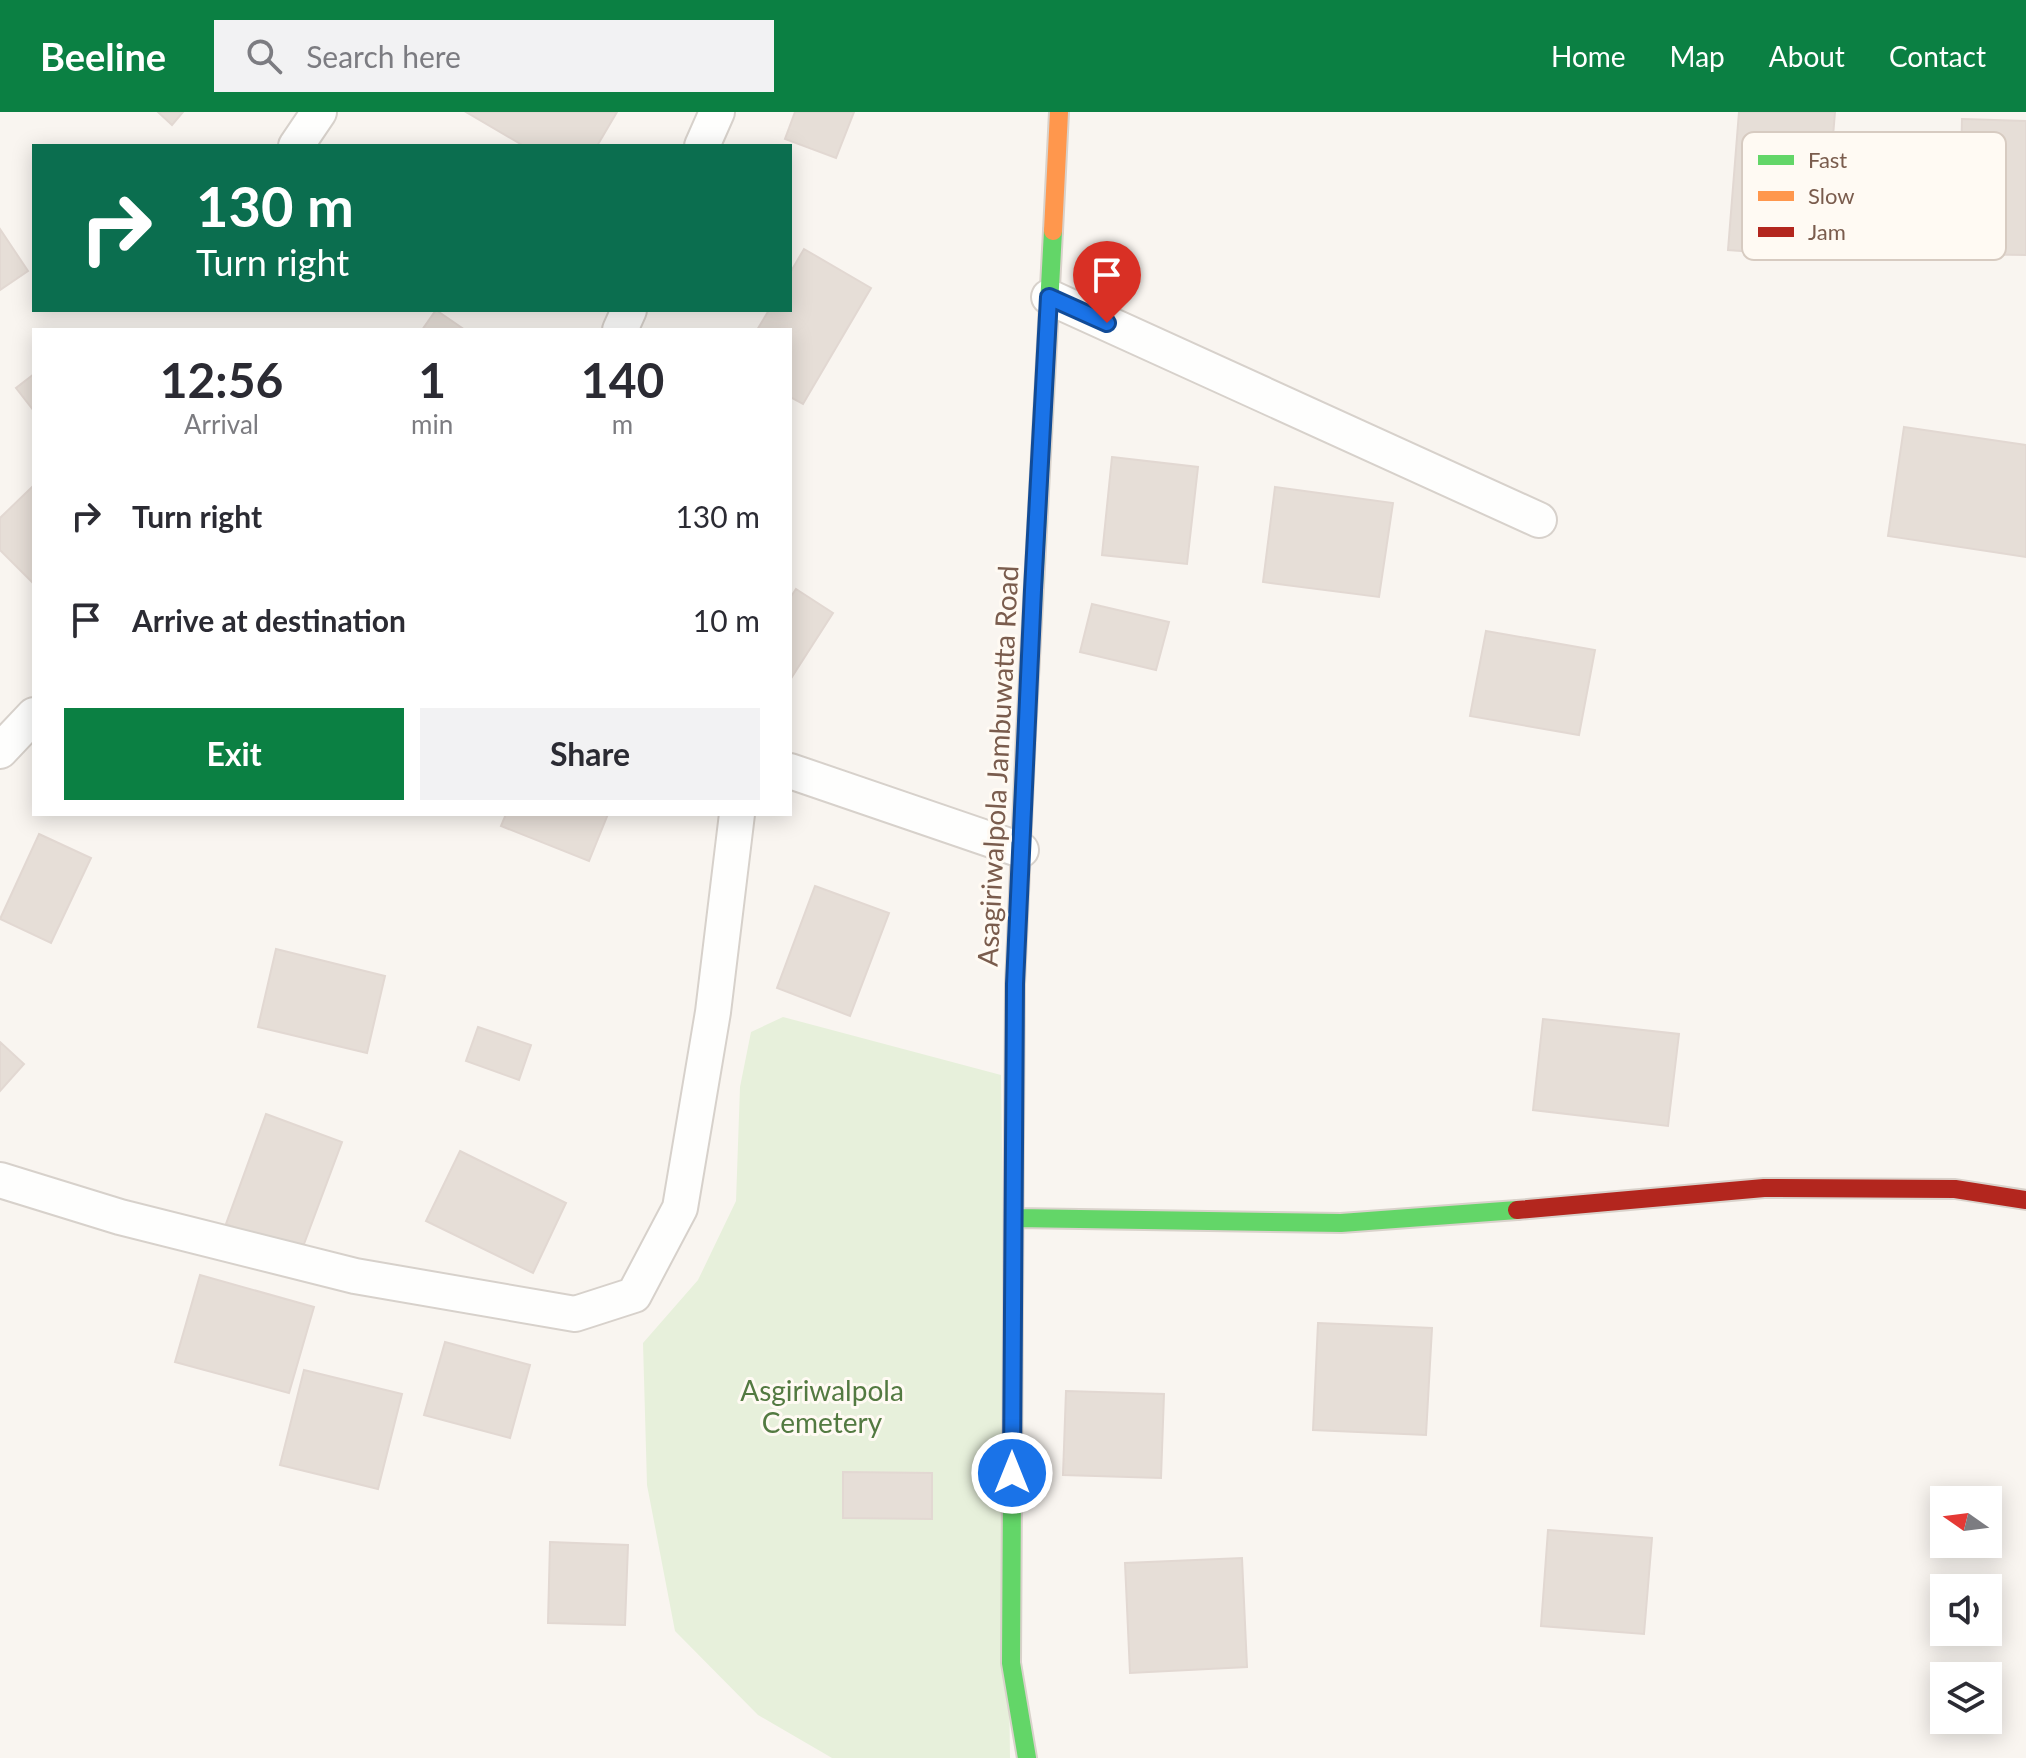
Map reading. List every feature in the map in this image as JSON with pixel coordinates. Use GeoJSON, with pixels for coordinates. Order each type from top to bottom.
{"type":"FeatureCollection","features":[{"type":"Feature","properties":{"kind":"street","name":"Asagiriwalpola Jambuwatta Road"},"geometry":{"type":"LineString","coordinates":[[1027,1758],[1011,1663],[1015,984],[1059,112]]}},
{"type":"Feature","properties":{"kind":"street"},"geometry":{"type":"LineString","coordinates":[[1014,1218],[1341,1223],[1764,1188],[1955,1189],[2026,1200]]}},
{"type":"Feature","properties":{"kind":"lane"},"geometry":{"type":"LineString","coordinates":[[297,144],[319,112]]}},
{"type":"Feature","properties":{"kind":"lane"},"geometry":{"type":"LineString","coordinates":[[703,144],[717,112]]}},
{"type":"Feature","properties":{"kind":"lane"},"geometry":{"type":"LineString","coordinates":[[1049,297],[1539,520]]}},
{"type":"Feature","properties":{"kind":"lane"},"geometry":{"type":"LineString","coordinates":[[0,751],[32,717]]}},
{"type":"Feature","properties":{"kind":"lane"},"geometry":{"type":"LineString","coordinates":[[792,772],[1021,850]]}},
{"type":"Feature","properties":{"kind":"lane"},"geometry":{"type":"LineString","coordinates":[[0,1180],[120,1217],[355,1276],[575,1314],[634,1295],[680,1208],[713,1012],[737,816]]}},
{"type":"Feature","properties":{"kind":"green space","name":"Asgiriwalpola Cemetery"},"geometry":{"type":"Polygon","coordinates":[[[783,1017],[1001,1075],[1010,1758],[832,1758],[758,1715],[675,1631],[647,1485],[643,1343],[698,1280],[736,1201],[740,1087],[751,1032],[783,1017]]]}},
{"type":"Feature","properties":{"kind":"building"},"geometry":{"type":"Polygon","coordinates":[[[158,112],[183,112],[172,125],[158,112]]]}},
{"type":"Feature","properties":{"kind":"building"},"geometry":{"type":"Polygon","coordinates":[[[466,112],[617,112],[598,144],[521,144],[466,112]]]}},
{"type":"Feature","properties":{"kind":"building"},"geometry":{"type":"Polygon","coordinates":[[[795,112],[854,112],[836,158],[785,139],[795,112]]]}},
{"type":"Feature","properties":{"kind":"building"},"geometry":{"type":"Polygon","coordinates":[[[1739,112],[1835,112],[1833,132],[1742,132],[1742,251],[1728,250],[1739,112]]]}},
{"type":"Feature","properties":{"kind":"building"},"geometry":{"type":"Polygon","coordinates":[[[1962,119],[2026,121],[2026,255],[2006,255],[2006,132],[1962,132],[1962,119]]]}},
{"type":"Feature","properties":{"kind":"building"},"geometry":{"type":"Polygon","coordinates":[[[0,229],[28,271],[0,290],[0,229]]]}},
{"type":"Feature","properties":{"kind":"building"},"geometry":{"type":"Polygon","coordinates":[[[804,249],[871,288],[803,404],[792,398],[792,328],[758,328],[768,312],[792,312],[792,270],[804,249]]]}},
{"type":"Feature","properties":{"kind":"building"},"geometry":{"type":"Polygon","coordinates":[[[435,312],[439,312],[462,328],[423,328],[435,312]]]}},
{"type":"Feature","properties":{"kind":"building"},"geometry":{"type":"Polygon","coordinates":[[[32,376],[32,408],[16,388],[32,376]]]}},
{"type":"Feature","properties":{"kind":"building"},"geometry":{"type":"Polygon","coordinates":[[[1904,427],[2026,445],[2026,557],[1888,536],[1904,427]]]}},
{"type":"Feature","properties":{"kind":"building"},"geometry":{"type":"Polygon","coordinates":[[[1112,457],[1198,467],[1187,564],[1102,555],[1112,457]]]}},
{"type":"Feature","properties":{"kind":"building"},"geometry":{"type":"Polygon","coordinates":[[[32,487],[32,582],[0,550],[0,518],[32,487]]]}},
{"type":"Feature","properties":{"kind":"building"},"geometry":{"type":"Polygon","coordinates":[[[1275,487],[1393,503],[1379,597],[1263,582],[1275,487]]]}},
{"type":"Feature","properties":{"kind":"building"},"geometry":{"type":"Polygon","coordinates":[[[796,589],[833,613],[792,677],[792,595],[796,589]]]}},
{"type":"Feature","properties":{"kind":"building"},"geometry":{"type":"Polygon","coordinates":[[[1092,604],[1169,622],[1156,670],[1080,652],[1092,604]]]}},
{"type":"Feature","properties":{"kind":"building"},"geometry":{"type":"Polygon","coordinates":[[[1486,631],[1595,650],[1579,735],[1470,716],[1486,631]]]}},
{"type":"Feature","properties":{"kind":"building"},"geometry":{"type":"Polygon","coordinates":[[[505,816],[607,816],[589,861],[501,826],[505,816]]]}},
{"type":"Feature","properties":{"kind":"building"},"geometry":{"type":"Polygon","coordinates":[[[39,834],[91,858],[51,943],[0,919],[39,834]]]}},
{"type":"Feature","properties":{"kind":"building"},"geometry":{"type":"Polygon","coordinates":[[[815,886],[889,913],[850,1016],[777,988],[815,886]]]}},
{"type":"Feature","properties":{"kind":"building"},"geometry":{"type":"Polygon","coordinates":[[[276,949],[385,976],[367,1053],[258,1027],[276,949]]]}},
{"type":"Feature","properties":{"kind":"building"},"geometry":{"type":"Polygon","coordinates":[[[1543,1019],[1679,1034],[1668,1126],[1533,1110],[1543,1019]]]}},
{"type":"Feature","properties":{"kind":"building"},"geometry":{"type":"Polygon","coordinates":[[[478,1027],[531,1045],[519,1080],[466,1061],[478,1027]]]}},
{"type":"Feature","properties":{"kind":"building"},"geometry":{"type":"Polygon","coordinates":[[[0,1042],[24,1064],[0,1091],[0,1042]]]}},
{"type":"Feature","properties":{"kind":"building"},"geometry":{"type":"Polygon","coordinates":[[[266,1114],[342,1142],[301,1252],[226,1224],[266,1114]]]}},
{"type":"Feature","properties":{"kind":"building"},"geometry":{"type":"Polygon","coordinates":[[[460,1151],[566,1203],[533,1273],[426,1221],[460,1151]]]}},
{"type":"Feature","properties":{"kind":"building"},"geometry":{"type":"Polygon","coordinates":[[[200,1275],[314,1307],[289,1393],[175,1362],[200,1275]]]}},
{"type":"Feature","properties":{"kind":"building"},"geometry":{"type":"Polygon","coordinates":[[[1318,1323],[1432,1328],[1426,1435],[1313,1430],[1318,1323]]]}},
{"type":"Feature","properties":{"kind":"building"},"geometry":{"type":"Polygon","coordinates":[[[445,1342],[530,1365],[510,1438],[424,1415],[445,1342]]]}},
{"type":"Feature","properties":{"kind":"building"},"geometry":{"type":"Polygon","coordinates":[[[304,1370],[402,1394],[378,1489],[280,1465],[304,1370]]]}},
{"type":"Feature","properties":{"kind":"building"},"geometry":{"type":"Polygon","coordinates":[[[1066,1391],[1164,1394],[1161,1478],[1063,1475],[1066,1391]]]}},
{"type":"Feature","properties":{"kind":"building"},"geometry":{"type":"Polygon","coordinates":[[[843,1472],[932,1473],[932,1519],[843,1518],[843,1472]]]}},
{"type":"Feature","properties":{"kind":"building"},"geometry":{"type":"Polygon","coordinates":[[[1548,1530],[1652,1538],[1644,1634],[1541,1626],[1548,1530]]]}},
{"type":"Feature","properties":{"kind":"building"},"geometry":{"type":"Polygon","coordinates":[[[550,1542],[628,1545],[625,1625],[548,1623],[550,1542]]]}},
{"type":"Feature","properties":{"kind":"building"},"geometry":{"type":"Polygon","coordinates":[[[1242,1558],[1247,1667],[1130,1673],[1125,1563],[1242,1558]]]}},
{"type":"Feature","properties":{"kind":"traffic: fast"},"geometry":{"type":"LineString","coordinates":[[1026,733],[1053,231]]}},
{"type":"Feature","properties":{"kind":"traffic: fast"},"geometry":{"type":"LineString","coordinates":[[1014,1135],[1011,1663],[1027,1758]]}},
{"type":"Feature","properties":{"kind":"traffic: fast"},"geometry":{"type":"LineString","coordinates":[[1014,1218],[1341,1223],[1517,1210]]}},
{"type":"Feature","properties":{"kind":"traffic: slow"},"geometry":{"type":"LineString","coordinates":[[1053,231],[1059,112]]}},
{"type":"Feature","properties":{"kind":"traffic: slow"},"geometry":{"type":"LineString","coordinates":[[1014,1135],[1015,984],[1026,733]]}},
{"type":"Feature","properties":{"kind":"traffic: jam"},"geometry":{"type":"LineString","coordinates":[[1517,1210],[1764,1188],[1955,1189],[2026,1200]]}},
{"type":"Feature","properties":{"kind":"route"},"geometry":{"type":"LineString","coordinates":[[1012,1473],[1015,984],[1049,297],[1107,323]]}}]}
